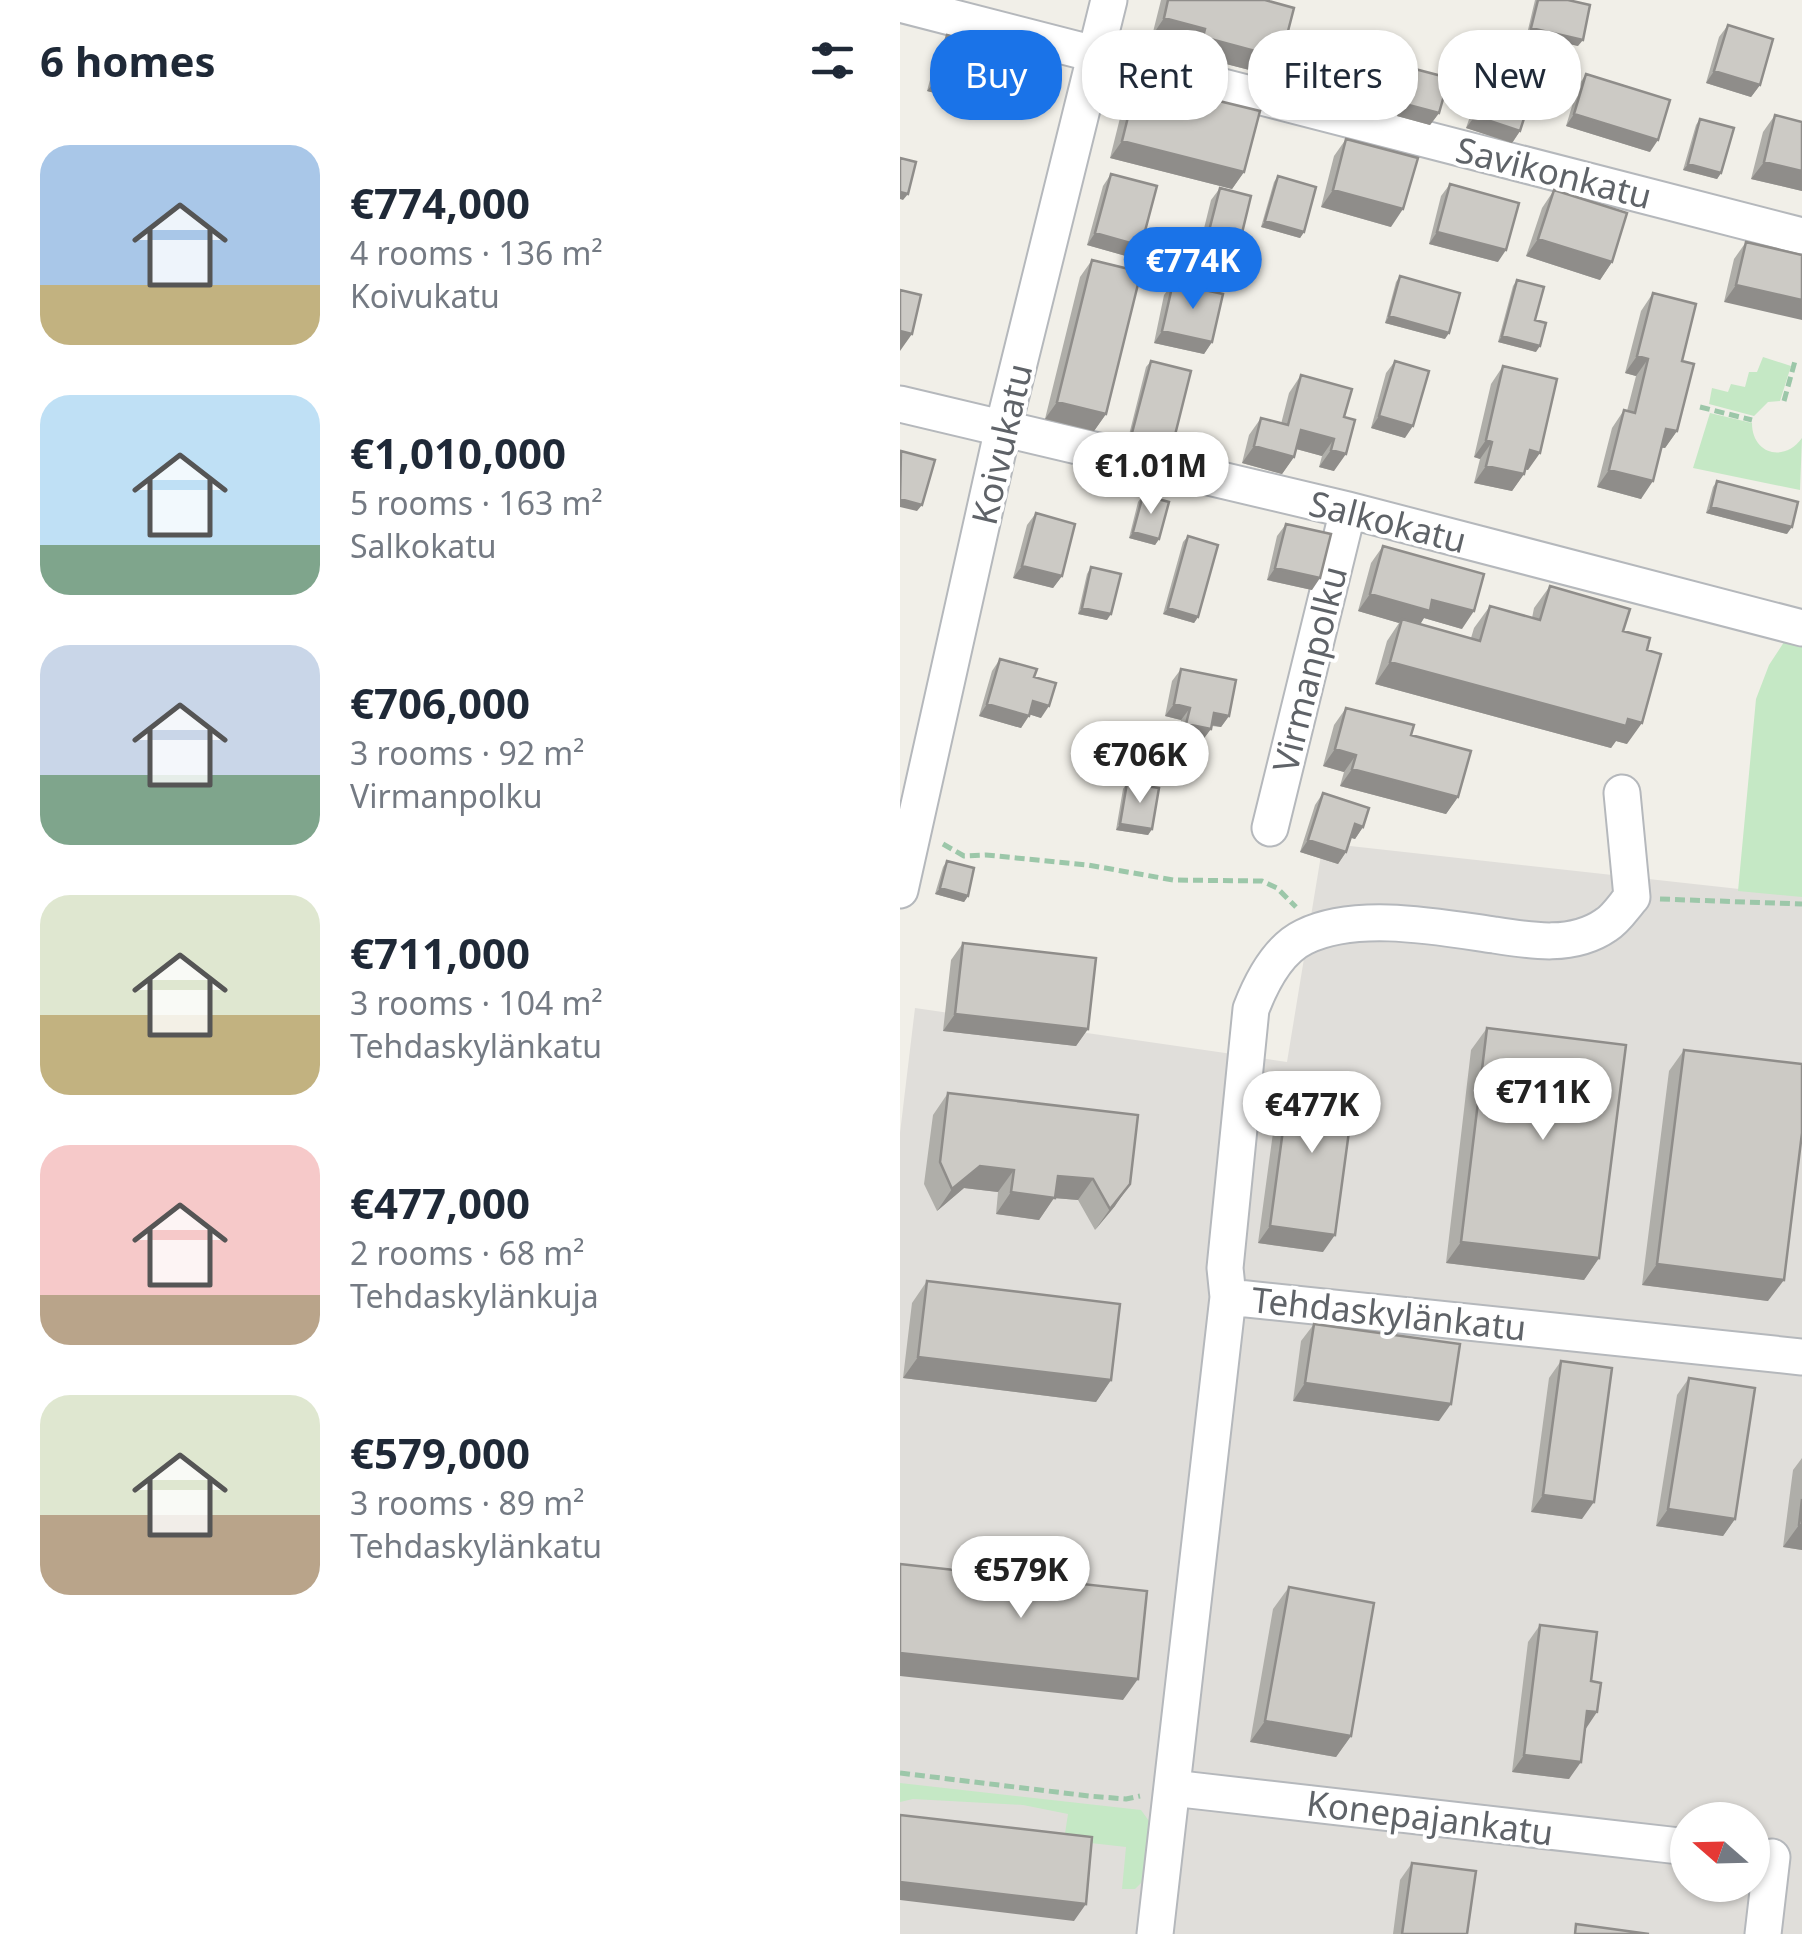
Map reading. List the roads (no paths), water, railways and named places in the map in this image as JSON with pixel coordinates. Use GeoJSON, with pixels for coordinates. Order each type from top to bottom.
{"type":"FeatureCollection","features":[{"type":"Feature","properties":{"kind":"street","name":"Koivukatu"},"geometry":{"type":"LineString","coordinates":[[1102,30],[1109,0]]}},
{"type":"Feature","properties":{"kind":"street","name":"Savikonkatu"},"geometry":{"type":"LineString","coordinates":[[900,4],[1082,50]]}},
{"type":"Feature","properties":{"kind":"street","name":"Savikonkatu"},"geometry":{"type":"LineString","coordinates":[[1228,88],[1802,236]]}},
{"type":"Feature","properties":{"kind":"street","name":"Koivukatu"},"geometry":{"type":"LineString","coordinates":[[900,890],[907,828],[1082,111]]}},
{"type":"Feature","properties":{"kind":"street","name":"Salkokatu"},"geometry":{"type":"LineString","coordinates":[[900,404],[1348,510],[1802,628]]}},
{"type":"Feature","properties":{"kind":"street","name":"Virmanpolku"},"geometry":{"type":"LineString","coordinates":[[1270,828],[1348,510]]}},
{"type":"Feature","properties":{"kind":"street"},"geometry":{"type":"LineString","coordinates":[[1228,1297],[1225,1268],[1250,1009],[1263,977],[1300,938],[1349,924],[1450,929],[1538,942],[1564,940],[1608,925],[1632,897],[1622,793]]}},
{"type":"Feature","properties":{"kind":"street","name":"Tehdaskylänkatu"},"geometry":{"type":"LineString","coordinates":[[1155,1934],[1228,1297],[1802,1357]]}},
{"type":"Feature","properties":{"kind":"street","name":"Konepajankatu"},"geometry":{"type":"LineString","coordinates":[[1172,1788],[1670,1845]]}},
{"type":"Feature","properties":{"kind":"street"},"geometry":{"type":"LineString","coordinates":[[1763,1934],[1775,1857]]}}]}
